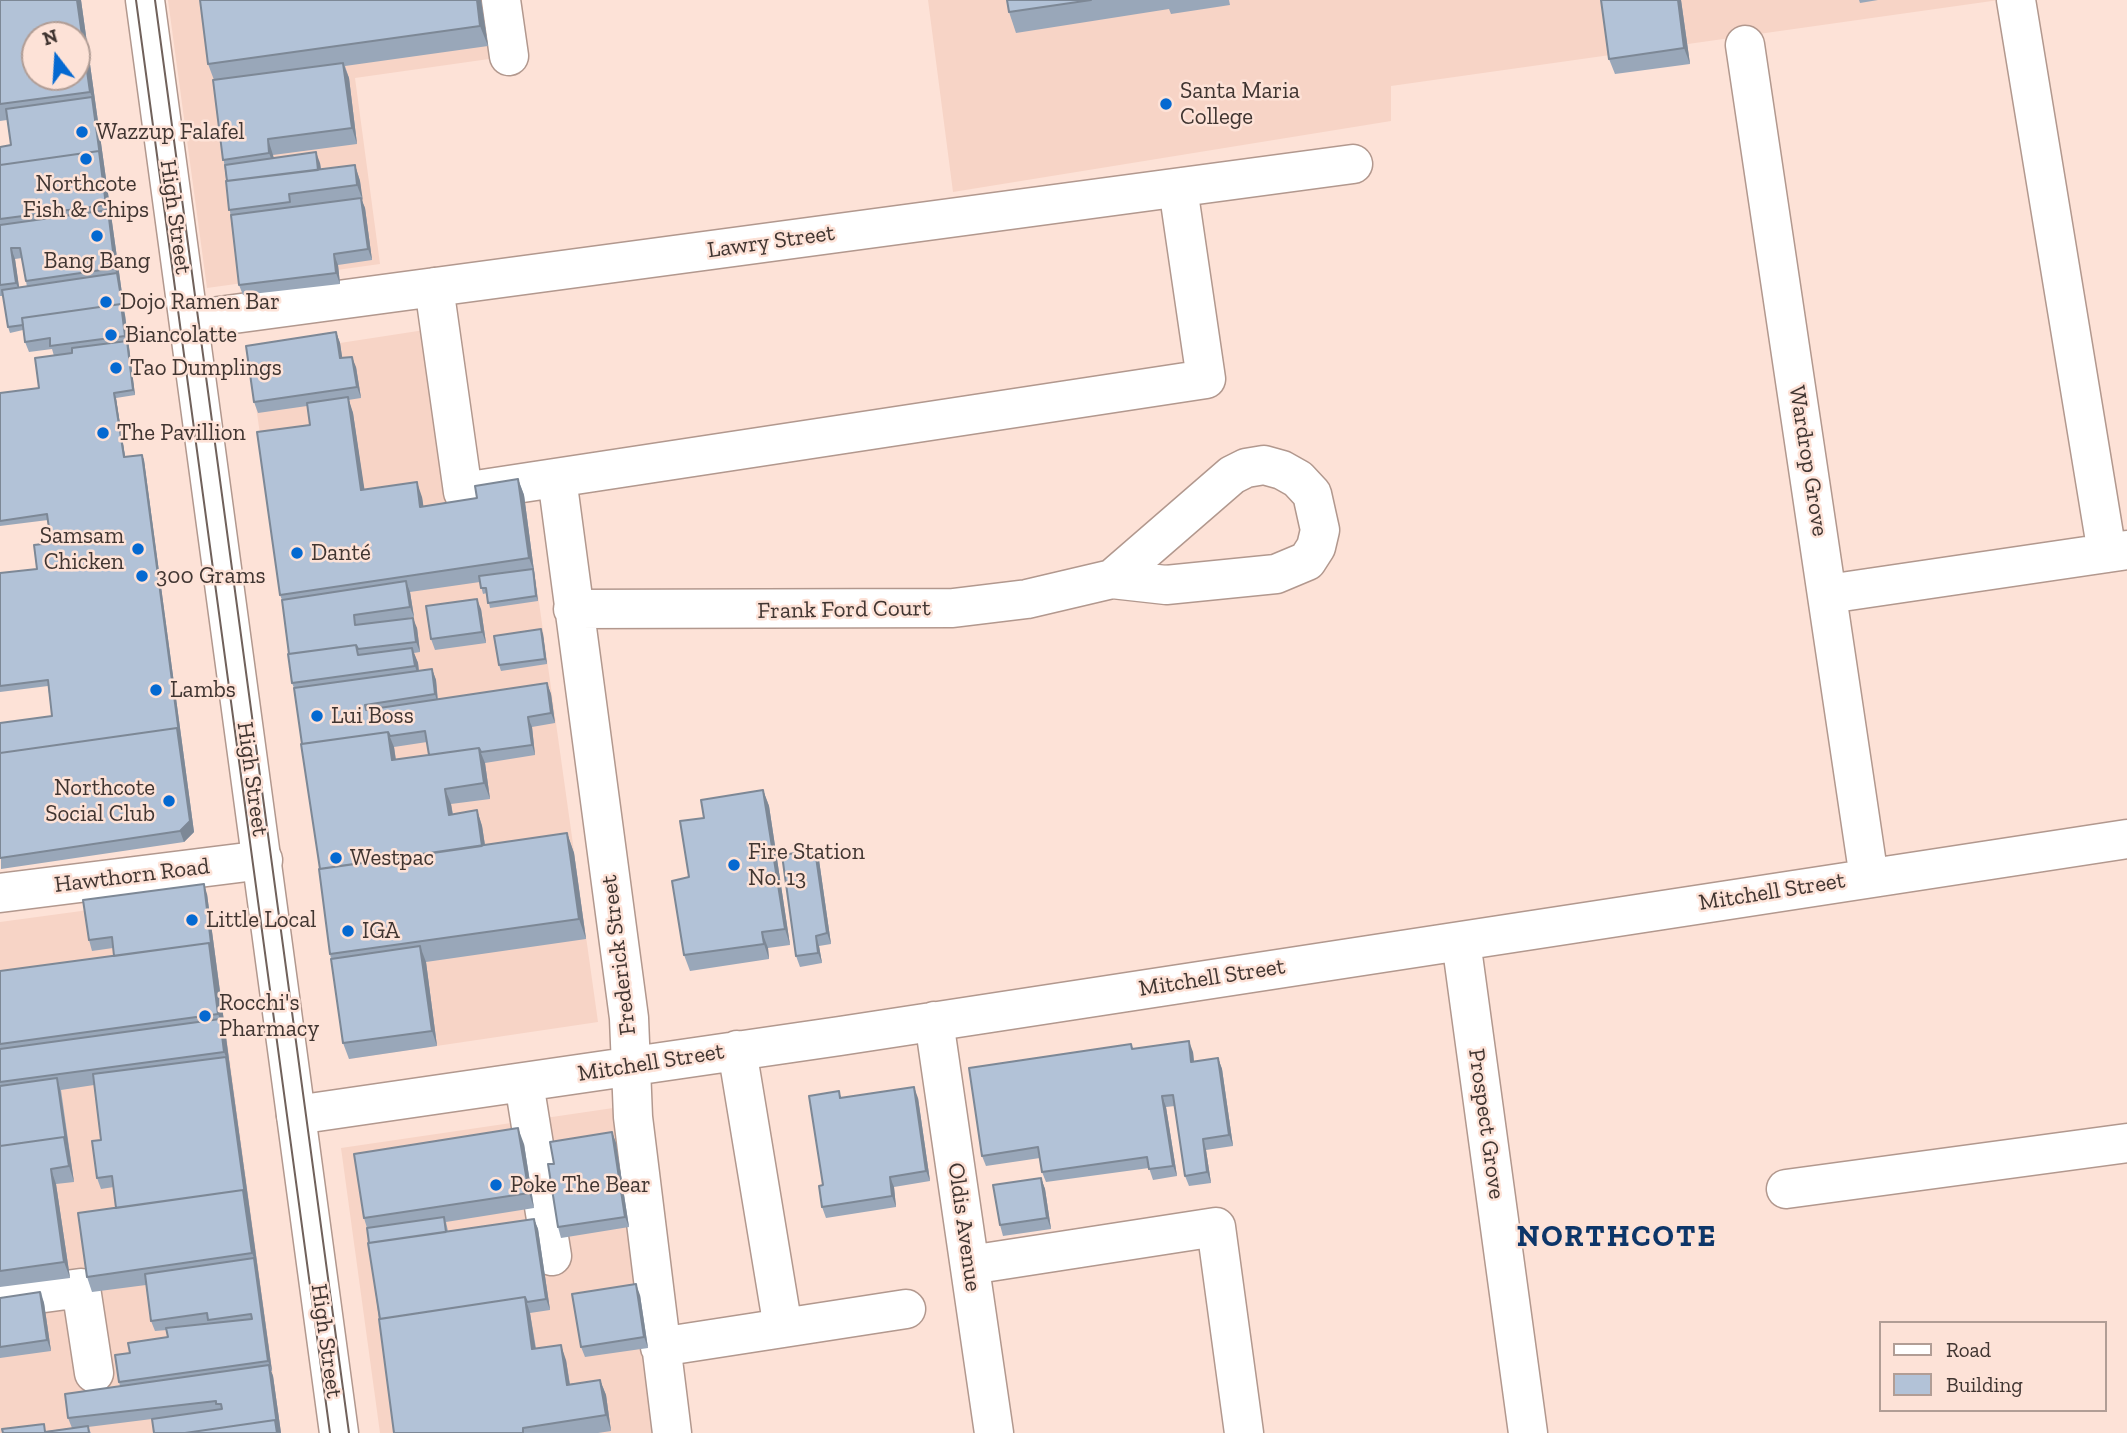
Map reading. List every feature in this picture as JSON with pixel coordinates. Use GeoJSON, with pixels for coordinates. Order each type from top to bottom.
{"type":"FeatureCollection","features":[{"type":"Feature","properties":{"kind":"street","name":"High Street"},"geometry":{"type":"LineString","coordinates":[[145,0],[339,1433]]}},
{"type":"Feature","properties":{"kind":"street"},"geometry":{"type":"LineString","coordinates":[[501,0],[509,56]]}},
{"type":"Feature","properties":{"kind":"street"},"geometry":{"type":"LineString","coordinates":[[1828,594],[2117,551],[2016,0]]}},
{"type":"Feature","properties":{"kind":"street","name":"Wardrop Grove"},"geometry":{"type":"LineString","coordinates":[[1745,45],[1869,878]]}},
{"type":"Feature","properties":{"kind":"street","name":"Lawry Street"},"geometry":{"type":"LineString","coordinates":[[189,320],[1353,164]]}},
{"type":"Feature","properties":{"kind":"street"},"geometry":{"type":"LineString","coordinates":[[433,287],[463,492],[1206,379],[1178,188]]}},
{"type":"Feature","properties":{"kind":"street","name":"Frank Ford Court"},"geometry":{"type":"LineString","coordinates":[[573,609],[953,608],[1027,599],[1112,579],[1166,585],[1276,574],[1307,561],[1316,547],[1320,530],[1312,494],[1298,479],[1282,470],[1264,465],[1246,468],[1232,475],[1112,579]]}},
{"type":"Feature","properties":{"kind":"street","name":"Frederick Street"},"geometry":{"type":"LineString","coordinates":[[556,478],[629,1018],[633,1117],[672,1433]]}},
{"type":"Feature","properties":{"kind":"street","name":"Mitchell Street"},"geometry":{"type":"LineString","coordinates":[[296,1115],[524,1083],[2127,839]]}},
{"type":"Feature","properties":{"kind":"street","name":"Hawthorn Road"},"geometry":{"type":"LineString","coordinates":[[0,893],[263,860]]}},
{"type":"Feature","properties":{"kind":"street","name":"Prospect Grove"},"geometry":{"type":"LineString","coordinates":[[1461,941],[1528,1433]]}},
{"type":"Feature","properties":{"kind":"street","name":"Oldis Avenue"},"geometry":{"type":"LineString","coordinates":[[934,1021],[994,1433]]}},
{"type":"Feature","properties":{"kind":"street"},"geometry":{"type":"LineString","coordinates":[[737,1050],[783,1328]]}},
{"type":"Feature","properties":{"kind":"street"},"geometry":{"type":"LineString","coordinates":[[524,1083],[552,1256]]}},
{"type":"Feature","properties":{"kind":"street"},"geometry":{"type":"LineString","coordinates":[[1786,1189],[2127,1143]]}},
{"type":"Feature","properties":{"kind":"street"},"geometry":{"type":"LineString","coordinates":[[970,1265],[1216,1227],[1244,1433]]}},
{"type":"Feature","properties":{"kind":"street"},"geometry":{"type":"LineString","coordinates":[[0,1299],[81,1288],[94,1373]]}},
{"type":"Feature","properties":{"kind":"street"},"geometry":{"type":"LineString","coordinates":[[660,1347],[906,1309]]}},
{"type":"Feature","properties":{"kind":"shaded area"},"geometry":{"type":"Polygon","coordinates":[[[168,0],[481,0],[489,59],[355,78],[380,264],[207,288],[168,0]]]}},
{"type":"Feature","properties":{"kind":"shaded area","name":"Santa Maria College"},"geometry":{"type":"Polygon","coordinates":[[[928,0],[1999,0],[1391,86],[1391,121],[953,192],[928,0]]]}},
{"type":"Feature","properties":{"kind":"shaded area"},"geometry":{"type":"Polygon","coordinates":[[[431,329],[456,492],[535,574],[598,1022],[349,1059],[249,357],[431,329]]]}},
{"type":"Feature","properties":{"kind":"shaded area"},"geometry":{"type":"Polygon","coordinates":[[[207,894],[281,1433],[0,1433],[0,922],[207,894]]]}},
{"type":"Feature","properties":{"kind":"shaded area"},"geometry":{"type":"Polygon","coordinates":[[[620,1107],[665,1433],[380,1433],[341,1148],[620,1107]]]}},
{"type":"Feature","properties":{"kind":"building"},"geometry":{"type":"Polygon","coordinates":[[[0,0],[77,0],[80,21],[21,21],[21,91],[90,92],[0,104],[0,0]]]}},
{"type":"Feature","properties":{"kind":"building"},"geometry":{"type":"Polygon","coordinates":[[[200,0],[477,0],[480,26],[208,64],[200,0]]]}},
{"type":"Feature","properties":{"kind":"building"},"geometry":{"type":"Polygon","coordinates":[[[1007,0],[1091,0],[1009,12],[1007,0]]]}},
{"type":"Feature","properties":{"kind":"building"},"geometry":{"type":"Polygon","coordinates":[[[1601,0],[1678,0],[1684,48],[1609,59],[1601,0]]]}},
{"type":"Feature","properties":{"kind":"building"},"geometry":{"type":"Polygon","coordinates":[[[343,63],[352,128],[268,139],[269,153],[223,160],[213,80],[343,63]]]}},
{"type":"Feature","properties":{"kind":"building"},"geometry":{"type":"Polygon","coordinates":[[[92,97],[100,156],[99,151],[0,165],[0,147],[11,145],[6,109],[92,97]]]}},
{"type":"Feature","properties":{"kind":"building"},"geometry":{"type":"Polygon","coordinates":[[[99,151],[106,205],[0,219],[0,165],[99,151]]]}},
{"type":"Feature","properties":{"kind":"building"},"geometry":{"type":"Polygon","coordinates":[[[316,152],[318,170],[227,181],[225,165],[316,152]]]}},
{"type":"Feature","properties":{"kind":"building"},"geometry":{"type":"Polygon","coordinates":[[[355,165],[357,185],[289,194],[290,202],[229,210],[226,181],[355,165]]]}},
{"type":"Feature","properties":{"kind":"building"},"geometry":{"type":"Polygon","coordinates":[[[361,198],[368,249],[334,254],[336,273],[239,285],[231,215],[361,198]]]}},
{"type":"Feature","properties":{"kind":"building"},"geometry":{"type":"Polygon","coordinates":[[[108,210],[115,268],[26,281],[20,248],[11,248],[16,283],[0,285],[0,225],[108,210]]]}},
{"type":"Feature","properties":{"kind":"building"},"geometry":{"type":"Polygon","coordinates":[[[117,273],[123,309],[121,304],[22,318],[23,325],[8,327],[2,290],[117,273]]]}},
{"type":"Feature","properties":{"kind":"building"},"geometry":{"type":"Polygon","coordinates":[[[121,304],[125,336],[50,346],[50,338],[25,342],[22,318],[121,304]]]}},
{"type":"Feature","properties":{"kind":"building"},"geometry":{"type":"Polygon","coordinates":[[[336,332],[340,358],[352,357],[357,387],[254,402],[246,346],[336,332]]]}},
{"type":"Feature","properties":{"kind":"building"},"geometry":{"type":"Polygon","coordinates":[[[127,341],[133,390],[114,393],[124,457],[142,455],[179,733],[177,728],[0,753],[0,723],[52,716],[48,680],[0,686],[0,573],[37,569],[34,545],[51,543],[47,514],[0,521],[0,393],[39,388],[35,358],[72,353],[72,348],[127,341]]]}},
{"type":"Feature","properties":{"kind":"building"},"geometry":{"type":"Polygon","coordinates":[[[348,397],[361,490],[417,482],[420,507],[477,498],[475,486],[518,479],[529,558],[280,595],[257,432],[310,425],[307,403],[348,397]]]}},
{"type":"Feature","properties":{"kind":"building"},"geometry":{"type":"Polygon","coordinates":[[[533,569],[536,596],[488,603],[486,588],[481,588],[479,576],[533,569]]]}},
{"type":"Feature","properties":{"kind":"building"},"geometry":{"type":"Polygon","coordinates":[[[406,581],[410,607],[354,615],[355,625],[413,618],[416,642],[358,649],[356,645],[289,654],[282,600],[406,581]]]}},
{"type":"Feature","properties":{"kind":"building"},"geometry":{"type":"Polygon","coordinates":[[[477,599],[482,632],[431,639],[426,606],[477,599]]]}},
{"type":"Feature","properties":{"kind":"building"},"geometry":{"type":"Polygon","coordinates":[[[541,629],[545,659],[499,665],[494,636],[541,629]]]}},
{"type":"Feature","properties":{"kind":"building"},"geometry":{"type":"Polygon","coordinates":[[[356,645],[358,655],[412,648],[415,666],[292,683],[288,654],[356,645]]]}},
{"type":"Feature","properties":{"kind":"building"},"geometry":{"type":"Polygon","coordinates":[[[432,669],[435,694],[365,705],[366,710],[547,683],[551,713],[528,717],[532,745],[481,752],[479,748],[429,755],[425,731],[390,736],[388,732],[302,744],[294,688],[432,669]]]}},
{"type":"Feature","properties":{"kind":"building"},"geometry":{"type":"Polygon","coordinates":[[[177,728],[190,821],[180,831],[0,858],[0,753],[177,728]]]}},
{"type":"Feature","properties":{"kind":"building"},"geometry":{"type":"Polygon","coordinates":[[[388,732],[392,760],[479,748],[484,783],[445,789],[449,815],[477,810],[482,846],[320,869],[301,744],[388,732]]]}},
{"type":"Feature","properties":{"kind":"building","name":"Fire Station No. 13"},"geometry":{"type":"Polygon","coordinates":[[[763,790],[785,929],[762,932],[764,944],[684,955],[672,881],[689,877],[680,821],[704,818],[701,800],[763,790]]]}},
{"type":"Feature","properties":{"kind":"building"},"geometry":{"type":"Polygon","coordinates":[[[567,833],[579,919],[330,954],[319,869],[567,833]]]}},
{"type":"Feature","properties":{"kind":"building"},"geometry":{"type":"Polygon","coordinates":[[[815,850],[827,933],[816,936],[818,953],[796,956],[782,855],[815,850]]]}},
{"type":"Feature","properties":{"kind":"building"},"geometry":{"type":"Polygon","coordinates":[[[204,884],[212,952],[209,943],[114,956],[112,937],[89,940],[83,900],[204,884]]]}},
{"type":"Feature","properties":{"kind":"building"},"geometry":{"type":"Polygon","coordinates":[[[209,943],[218,1014],[0,1044],[0,971],[209,943]]]}},
{"type":"Feature","properties":{"kind":"building"},"geometry":{"type":"Polygon","coordinates":[[[420,946],[432,1031],[343,1043],[331,959],[420,946]]]}},
{"type":"Feature","properties":{"kind":"building"},"geometry":{"type":"Polygon","coordinates":[[[220,1019],[224,1052],[0,1082],[0,1049],[220,1019]]]}},
{"type":"Feature","properties":{"kind":"building"},"geometry":{"type":"Polygon","coordinates":[[[1189,1041],[1191,1062],[1218,1058],[1229,1135],[1203,1139],[1207,1172],[1185,1176],[1173,1095],[1162,1096],[1173,1166],[1149,1169],[1147,1157],[1042,1172],[1038,1147],[982,1156],[969,1068],[1131,1044],[1132,1049],[1189,1041]]]}},
{"type":"Feature","properties":{"kind":"building"},"geometry":{"type":"Polygon","coordinates":[[[226,1057],[245,1195],[243,1190],[116,1208],[112,1176],[97,1178],[92,1141],[101,1140],[93,1074],[226,1057]]]}},
{"type":"Feature","properties":{"kind":"building"},"geometry":{"type":"Polygon","coordinates":[[[57,1078],[66,1142],[64,1137],[0,1146],[0,1086],[57,1078]]]}},
{"type":"Feature","properties":{"kind":"building"},"geometry":{"type":"Polygon","coordinates":[[[914,1087],[926,1171],[890,1177],[892,1196],[822,1207],[819,1186],[823,1185],[809,1096],[839,1091],[840,1098],[914,1087]]]}},
{"type":"Feature","properties":{"kind":"building"},"geometry":{"type":"Polygon","coordinates":[[[518,1128],[529,1193],[364,1218],[354,1154],[518,1128]]]}},
{"type":"Feature","properties":{"kind":"building"},"geometry":{"type":"Polygon","coordinates":[[[612,1132],[625,1217],[558,1227],[548,1164],[554,1164],[550,1142],[612,1132]]]}},
{"type":"Feature","properties":{"kind":"building"},"geometry":{"type":"Polygon","coordinates":[[[64,1137],[69,1166],[51,1169],[64,1262],[0,1271],[0,1146],[64,1137]]]}},
{"type":"Feature","properties":{"kind":"building"},"geometry":{"type":"Polygon","coordinates":[[[1041,1178],[1047,1218],[1000,1225],[993,1185],[1041,1178]]]}},
{"type":"Feature","properties":{"kind":"building"},"geometry":{"type":"Polygon","coordinates":[[[243,1190],[252,1253],[87,1277],[78,1213],[243,1190]]]}},
{"type":"Feature","properties":{"kind":"building"},"geometry":{"type":"Polygon","coordinates":[[[444,1217],[446,1232],[369,1243],[367,1228],[444,1217]]]}},
{"type":"Feature","properties":{"kind":"building"},"geometry":{"type":"Polygon","coordinates":[[[534,1219],[546,1299],[527,1302],[525,1297],[380,1319],[368,1243],[534,1219]]]}},
{"type":"Feature","properties":{"kind":"building"},"geometry":{"type":"Polygon","coordinates":[[[254,1258],[268,1361],[119,1382],[115,1355],[130,1353],[128,1343],[168,1337],[166,1328],[252,1319],[251,1314],[208,1320],[207,1313],[151,1321],[145,1274],[254,1258]]]}},
{"type":"Feature","properties":{"kind":"building"},"geometry":{"type":"Polygon","coordinates":[[[636,1284],[644,1337],[581,1347],[572,1294],[636,1284]]]}},
{"type":"Feature","properties":{"kind":"building"},"geometry":{"type":"Polygon","coordinates":[[[40,1292],[47,1340],[0,1347],[0,1298],[40,1292]]]}},
{"type":"Feature","properties":{"kind":"building"},"geometry":{"type":"Polygon","coordinates":[[[525,1297],[532,1349],[561,1345],[567,1385],[600,1380],[606,1415],[523,1428],[523,1433],[394,1433],[379,1319],[525,1297]]]}},
{"type":"Feature","properties":{"kind":"building"},"geometry":{"type":"Polygon","coordinates":[[[269,1365],[277,1425],[275,1420],[185,1433],[154,1433],[152,1419],[222,1409],[221,1404],[216,1404],[216,1401],[68,1418],[65,1394],[269,1365]]]}},
{"type":"Feature","properties":{"kind":"building"},"geometry":{"type":"Polygon","coordinates":[[[275,1420],[277,1433],[185,1433],[275,1420]]]}},
{"type":"Feature","properties":{"kind":"building"},"geometry":{"type":"Polygon","coordinates":[[[44,1424],[45,1432],[88,1426],[89,1433],[3,1433],[2,1429],[44,1424]]]}},
{"type":"Feature","properties":{"kind":"tram line"},"geometry":{"type":"LineString","coordinates":[[136,0],[330,1433]]}},
{"type":"Feature","properties":{"kind":"tram line"},"geometry":{"type":"LineString","coordinates":[[155,0],[349,1433]]}},
{"type":"Feature","properties":{"kind":"place","name":"Santa Maria College"},"geometry":{"type":"Point","coordinates":[1166,104]}},
{"type":"Feature","properties":{"kind":"place","name":"Wazzup Falafel"},"geometry":{"type":"Point","coordinates":[82,132]}},
{"type":"Feature","properties":{"kind":"place","name":"Northcote Fish & Chips"},"geometry":{"type":"Point","coordinates":[86,159]}},
{"type":"Feature","properties":{"kind":"place","name":"Bang Bang"},"geometry":{"type":"Point","coordinates":[97,236]}},
{"type":"Feature","properties":{"kind":"place","name":"Dojo Ramen Bar"},"geometry":{"type":"Point","coordinates":[106,302]}},
{"type":"Feature","properties":{"kind":"place","name":"Biancolatte"},"geometry":{"type":"Point","coordinates":[111,335]}},
{"type":"Feature","properties":{"kind":"place","name":"Tao Dumplings"},"geometry":{"type":"Point","coordinates":[116,368]}},
{"type":"Feature","properties":{"kind":"place","name":"The Pavillion"},"geometry":{"type":"Point","coordinates":[103,433]}},
{"type":"Feature","properties":{"kind":"place","name":"Samsam Chicken"},"geometry":{"type":"Point","coordinates":[138,549]}},
{"type":"Feature","properties":{"kind":"place","name":"Danté"},"geometry":{"type":"Point","coordinates":[297,553]}},
{"type":"Feature","properties":{"kind":"place","name":"300 Grams"},"geometry":{"type":"Point","coordinates":[142,576]}},
{"type":"Feature","properties":{"kind":"place","name":"Lambs"},"geometry":{"type":"Point","coordinates":[156,690]}},
{"type":"Feature","properties":{"kind":"place","name":"Lui Boss"},"geometry":{"type":"Point","coordinates":[317,716]}},
{"type":"Feature","properties":{"kind":"place","name":"Northcote Social Club"},"geometry":{"type":"Point","coordinates":[169,801]}},
{"type":"Feature","properties":{"kind":"place","name":"Westpac"},"geometry":{"type":"Point","coordinates":[336,858]}},
{"type":"Feature","properties":{"kind":"place","name":"Fire Station No. 13"},"geometry":{"type":"Point","coordinates":[734,865]}},
{"type":"Feature","properties":{"kind":"place","name":"Little Local"},"geometry":{"type":"Point","coordinates":[192,920]}},
{"type":"Feature","properties":{"kind":"place","name":"IGA"},"geometry":{"type":"Point","coordinates":[348,931]}},
{"type":"Feature","properties":{"kind":"place","name":"Rocchi's Pharmacy"},"geometry":{"type":"Point","coordinates":[205,1016]}},
{"type":"Feature","properties":{"kind":"place","name":"Poke The Bear"},"geometry":{"type":"Point","coordinates":[496,1185]}},
{"type":"Feature","properties":{"kind":"district","name":"NORTHCOTE"},"geometry":{"type":"Point","coordinates":[1617,1237]}}]}
